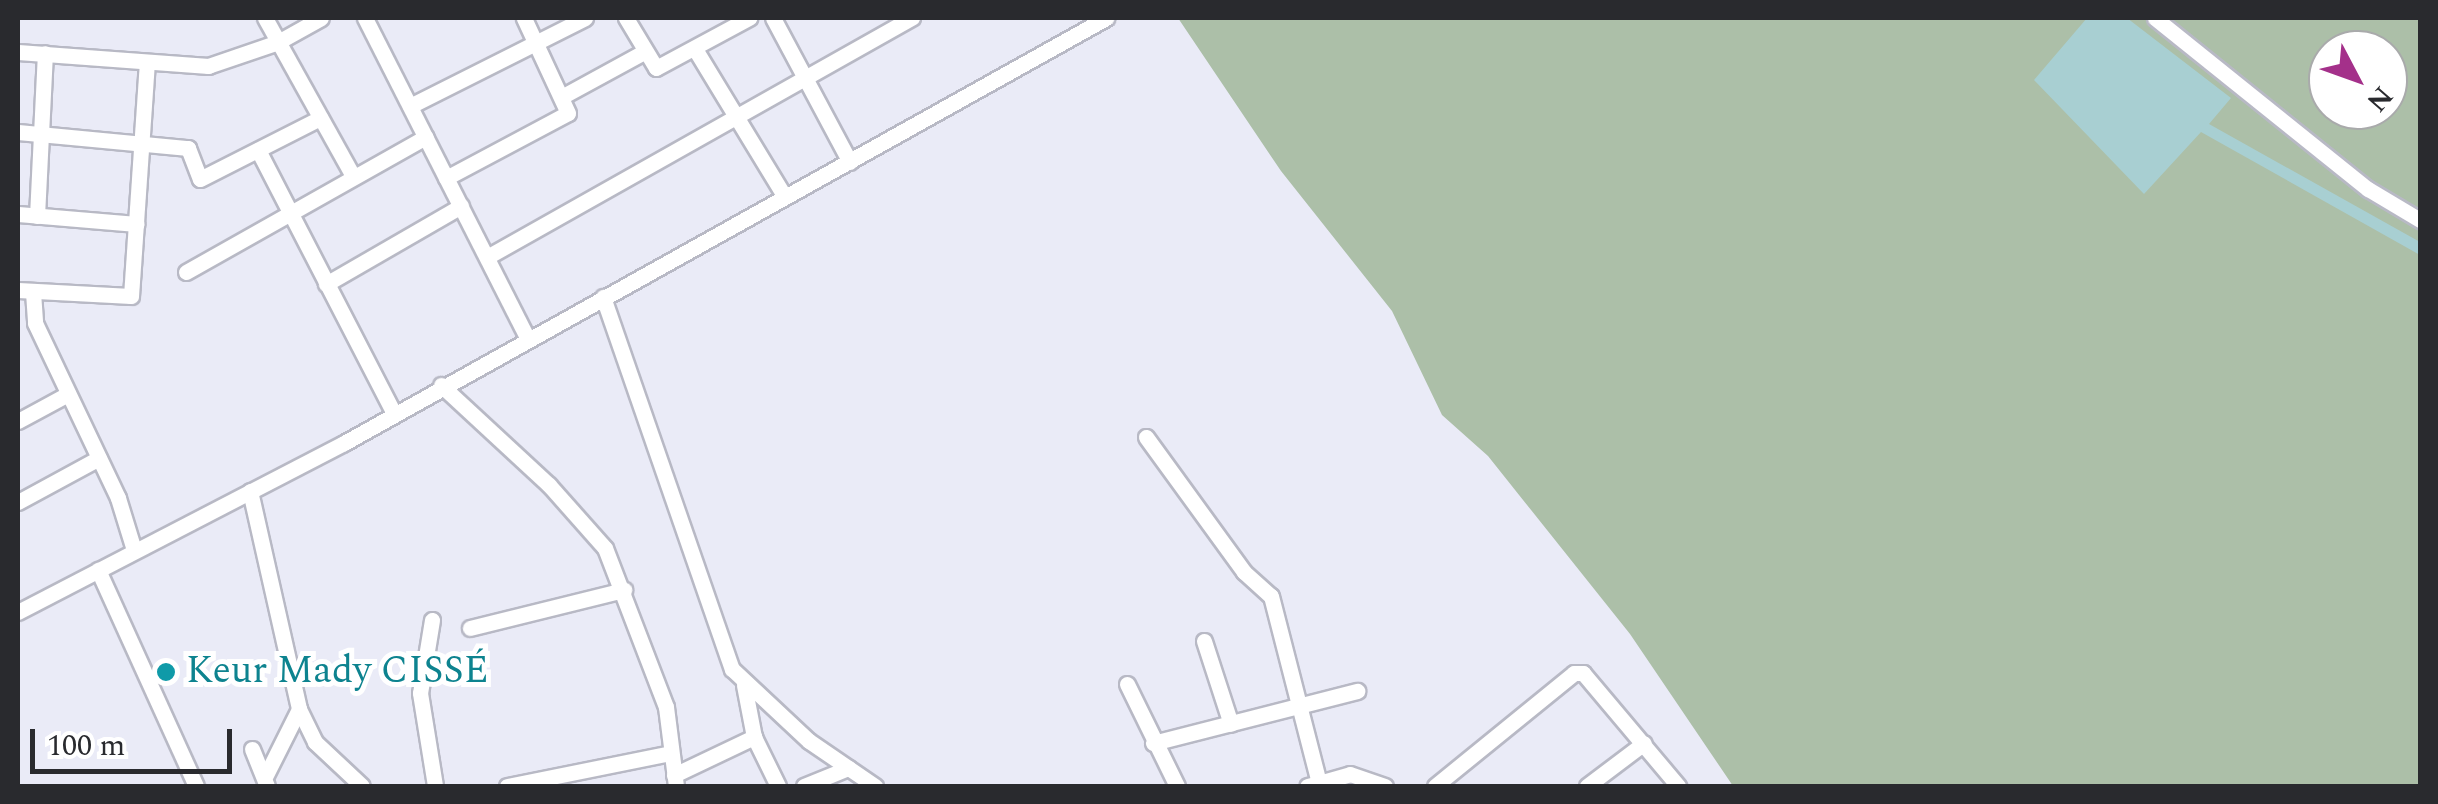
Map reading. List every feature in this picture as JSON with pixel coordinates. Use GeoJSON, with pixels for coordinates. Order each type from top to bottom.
{"type":"FeatureCollection","features":[{"type":"Feature","properties":{"kind":"street"},"geometry":{"type":"LineString","coordinates":[[265,18],[353,176]]}},
{"type":"Feature","properties":{"kind":"street"},"geometry":{"type":"LineString","coordinates":[[18,52],[208,66],[278,42],[321,18]]}},
{"type":"Feature","properties":{"kind":"street"},"geometry":{"type":"LineString","coordinates":[[386,18],[368,22],[526,336]]}},
{"type":"Feature","properties":{"kind":"street"},"geometry":{"type":"LineString","coordinates":[[446,178],[563,120],[570,106],[524,18]]}},
{"type":"Feature","properties":{"kind":"street"},"geometry":{"type":"LineString","coordinates":[[410,106],[585,18]]}},
{"type":"Feature","properties":{"kind":"street"},"geometry":{"type":"LineString","coordinates":[[626,18],[656,68],[749,18]]}},
{"type":"Feature","properties":{"kind":"street"},"geometry":{"type":"LineString","coordinates":[[772,18],[850,162]]}},
{"type":"Feature","properties":{"kind":"street"},"geometry":{"type":"LineString","coordinates":[[487,258],[912,18]]}},
{"type":"Feature","properties":{"kind":"street"},"geometry":{"type":"LineString","coordinates":[[18,612],[394,413],[526,336],[850,162],[1106,18]]}},
{"type":"Feature","properties":{"kind":"street"},"geometry":{"type":"LineString","coordinates":[[2155,18],[2368,189],[2420,220]]}},
{"type":"Feature","properties":{"kind":"street"},"geometry":{"type":"LineString","coordinates":[[695,49],[785,197]]}},
{"type":"Feature","properties":{"kind":"street"},"geometry":{"type":"LineString","coordinates":[[565,95],[644,52]]}},
{"type":"Feature","properties":{"kind":"street"},"geometry":{"type":"LineString","coordinates":[[37,216],[46,53]]}},
{"type":"Feature","properties":{"kind":"street"},"geometry":{"type":"LineString","coordinates":[[134,550],[99,458],[35,324],[25,291],[131,296],[147,62]]}},
{"type":"Feature","properties":{"kind":"street"},"geometry":{"type":"LineString","coordinates":[[18,132],[192,150],[200,179],[320,118]]}},
{"type":"Feature","properties":{"kind":"street"},"geometry":{"type":"LineString","coordinates":[[186,272],[288,211],[426,137]]}},
{"type":"Feature","properties":{"kind":"street"},"geometry":{"type":"LineString","coordinates":[[258,150],[394,413]]}},
{"type":"Feature","properties":{"kind":"street"},"geometry":{"type":"LineString","coordinates":[[326,284],[461,206]]}},
{"type":"Feature","properties":{"kind":"street"},"geometry":{"type":"LineString","coordinates":[[18,214],[137,224]]}},
{"type":"Feature","properties":{"kind":"street"},"geometry":{"type":"LineString","coordinates":[[603,297],[724,647],[744,685],[754,737],[778,786]]}},
{"type":"Feature","properties":{"kind":"street"},"geometry":{"type":"LineString","coordinates":[[18,333],[35,324]]}},
{"type":"Feature","properties":{"kind":"street"},"geometry":{"type":"LineString","coordinates":[[440,385],[593,528],[624,590],[666,707],[675,781],[754,737]]}},
{"type":"Feature","properties":{"kind":"street"},"geometry":{"type":"LineString","coordinates":[[18,421],[68,394]]}},
{"type":"Feature","properties":{"kind":"street"},"geometry":{"type":"LineString","coordinates":[[1146,437],[1244,572],[1271,596],[1303,707],[1313,785],[1350,774],[1385,786]]}},
{"type":"Feature","properties":{"kind":"street"},"geometry":{"type":"LineString","coordinates":[[18,502],[99,458]]}},
{"type":"Feature","properties":{"kind":"street"},"geometry":{"type":"LineString","coordinates":[[250,491],[299,708],[315,742],[362,786]]}},
{"type":"Feature","properties":{"kind":"street"},"geometry":{"type":"LineString","coordinates":[[98,570],[196,786]]}},
{"type":"Feature","properties":{"kind":"street"},"geometry":{"type":"LineString","coordinates":[[470,628],[624,590]]}},
{"type":"Feature","properties":{"kind":"street"},"geometry":{"type":"LineString","coordinates":[[432,620],[420,693],[435,786]]}},
{"type":"Feature","properties":{"kind":"street"},"geometry":{"type":"LineString","coordinates":[[1204,640],[1231,724]]}},
{"type":"Feature","properties":{"kind":"street"},"geometry":{"type":"LineString","coordinates":[[1435,786],[1574,674],[1590,677],[1678,786]]}},
{"type":"Feature","properties":{"kind":"street"},"geometry":{"type":"LineString","coordinates":[[1127,684],[1176,786]]}},
{"type":"Feature","properties":{"kind":"street"},"geometry":{"type":"LineString","coordinates":[[744,685],[854,775],[875,786]]}},
{"type":"Feature","properties":{"kind":"street"},"geometry":{"type":"LineString","coordinates":[[1154,743],[1356,691]]}},
{"type":"Feature","properties":{"kind":"street"},"geometry":{"type":"LineString","coordinates":[[266,781],[299,708]]}},
{"type":"Feature","properties":{"kind":"street"},"geometry":{"type":"LineString","coordinates":[[1587,786],[1644,743]]}},
{"type":"Feature","properties":{"kind":"street"},"geometry":{"type":"LineString","coordinates":[[252,749],[266,781]]}},
{"type":"Feature","properties":{"kind":"street"},"geometry":{"type":"LineString","coordinates":[[511,786],[671,753]]}},
{"type":"Feature","properties":{"kind":"street"},"geometry":{"type":"LineString","coordinates":[[804,786],[854,775]]}},
{"type":"Feature","properties":{"kind":"shaded area"},"geometry":{"type":"Polygon","coordinates":[[[1178,18],[2420,18],[2420,786],[1733,786],[1630,634],[1488,456],[1442,415],[1392,311],[1281,171],[1178,18]]]}},
{"type":"Feature","properties":{"kind":"shaded area"},"geometry":{"type":"Polygon","coordinates":[[[2087,18],[2127,18],[2231,98],[2209,124],[2420,242],[2420,255],[2201,132],[2144,194],[2034,80],[2087,18]]]}},
{"type":"Feature","properties":{"kind":"place","name":"Keur Mady CISSÉ"},"geometry":{"type":"Point","coordinates":[166,672]}}]}
